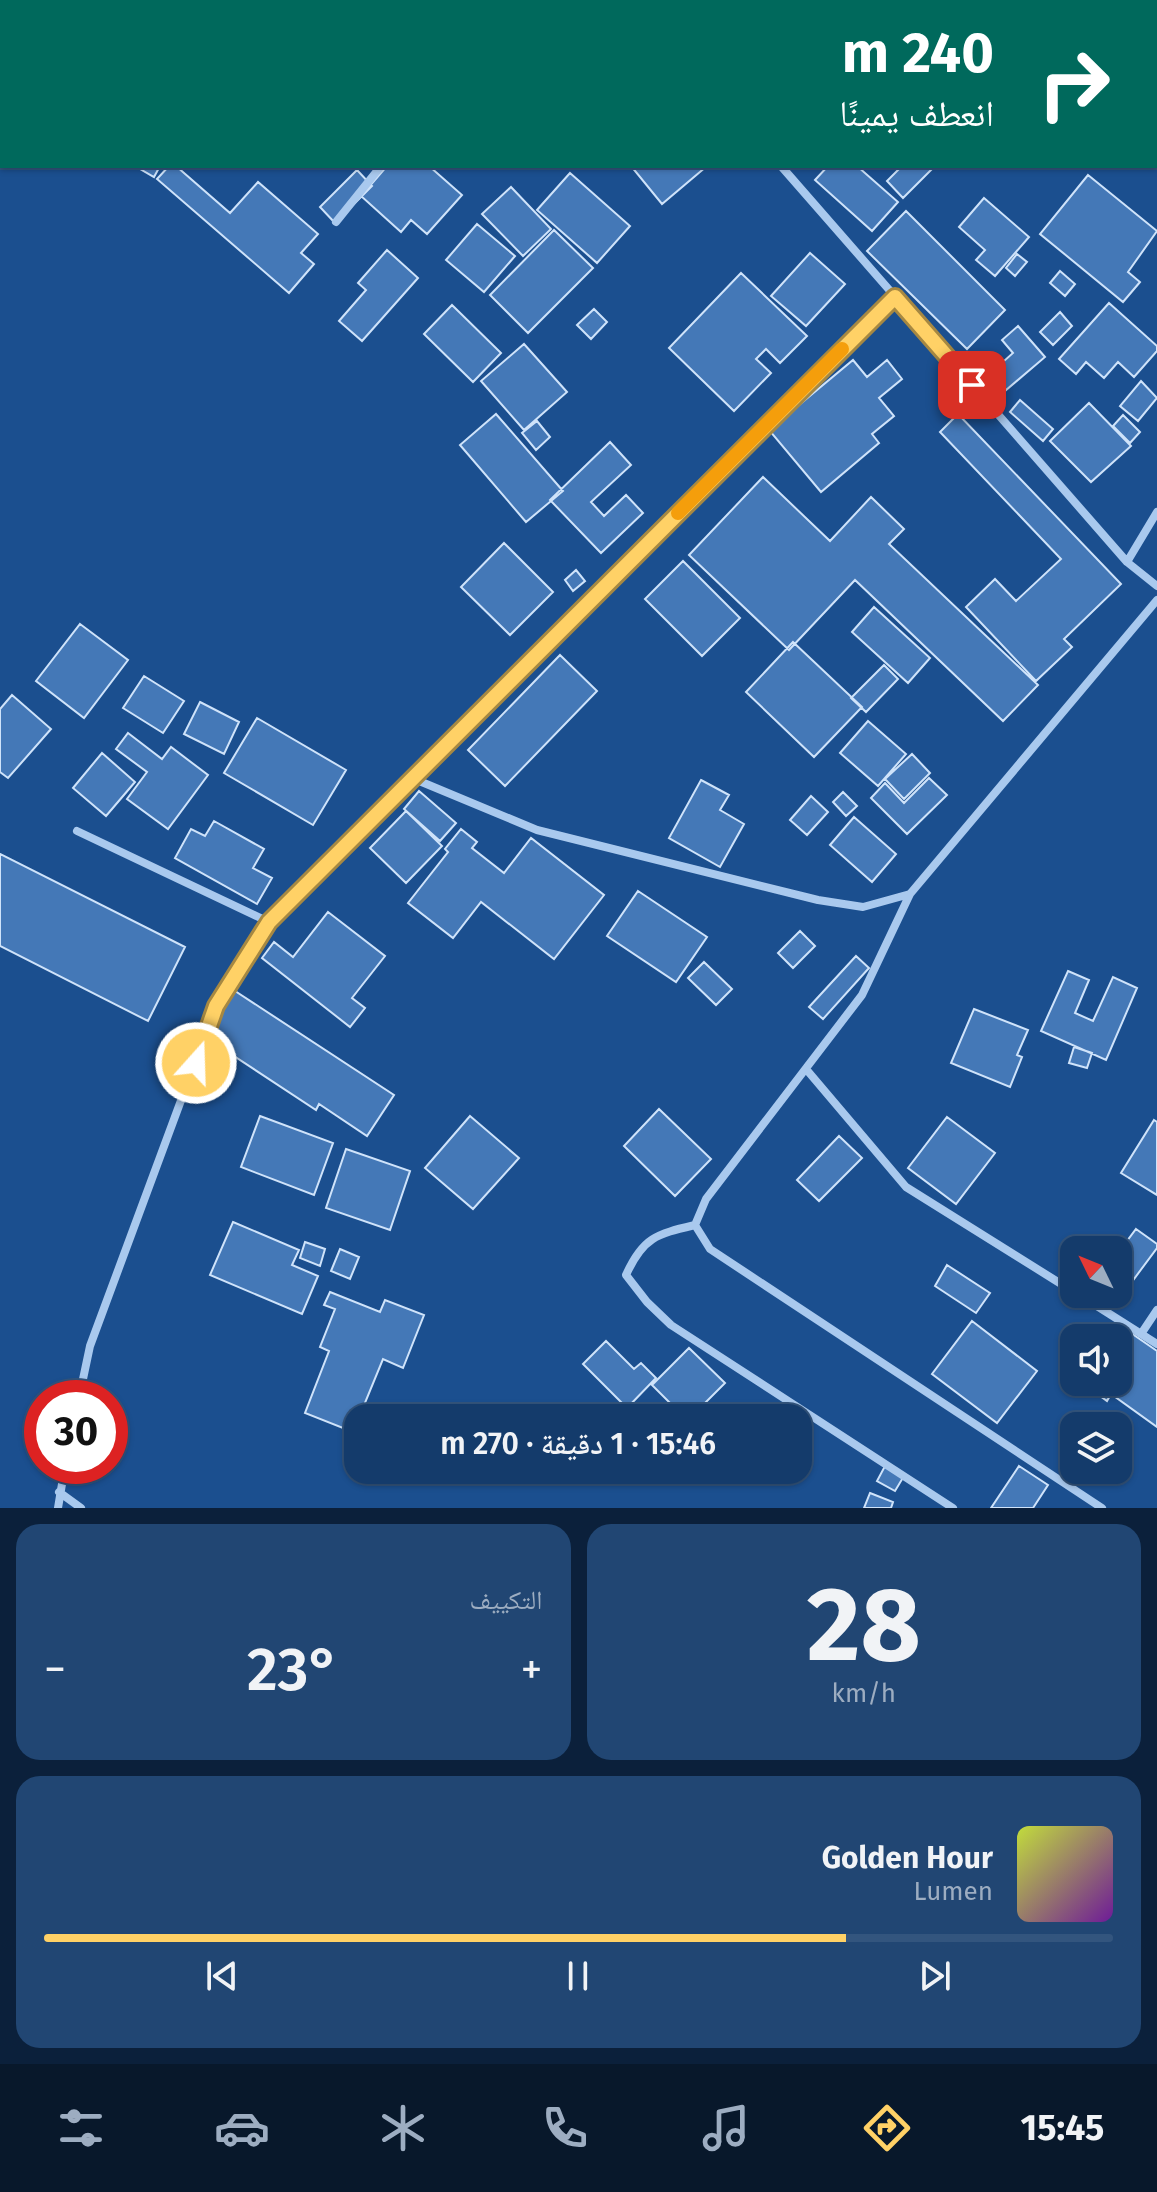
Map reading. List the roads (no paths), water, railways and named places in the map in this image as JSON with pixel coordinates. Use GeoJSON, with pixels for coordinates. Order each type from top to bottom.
{"type":"FeatureCollection","features":[{"type":"Feature","properties":{"kind":"street"},"geometry":{"type":"LineString","coordinates":[[336,222],[379,168]]}},
{"type":"Feature","properties":{"kind":"street"},"geometry":{"type":"LineString","coordinates":[[783,168],[1127,562],[1157,586]]}},
{"type":"Feature","properties":{"kind":"street"},"geometry":{"type":"LineString","coordinates":[[83,1380],[90,1346],[216,1006],[269,922],[895,297]]}},
{"type":"Feature","properties":{"kind":"street"},"geometry":{"type":"LineString","coordinates":[[1127,562],[1157,512]]}},
{"type":"Feature","properties":{"kind":"street"},"geometry":{"type":"LineString","coordinates":[[695,1225],[706,1199],[862,995],[910,894],[1157,600]]}},
{"type":"Feature","properties":{"kind":"street"},"geometry":{"type":"LineString","coordinates":[[412,778],[537,830],[818,900],[863,907],[910,894]]}},
{"type":"Feature","properties":{"kind":"street"},"geometry":{"type":"LineString","coordinates":[[77,831],[269,922]]}},
{"type":"Feature","properties":{"kind":"street"},"geometry":{"type":"LineString","coordinates":[[806,1069],[906,1187],[1060,1283]]}},
{"type":"Feature","properties":{"kind":"street"},"geometry":{"type":"LineString","coordinates":[[695,1225],[658,1233],[636,1251],[626,1275],[647,1302],[671,1325],[953,1508]]}},
{"type":"Feature","properties":{"kind":"street"},"geometry":{"type":"LineString","coordinates":[[695,1225],[710,1249],[1102,1508]]}},
{"type":"Feature","properties":{"kind":"street"},"geometry":{"type":"LineString","coordinates":[[1100,1308],[1157,1344]]}},
{"type":"Feature","properties":{"kind":"street"},"geometry":{"type":"LineString","coordinates":[[1141,1334],[1157,1310]]}},
{"type":"Feature","properties":{"kind":"street"},"geometry":{"type":"LineString","coordinates":[[58,1508],[61,1484]]}},
{"type":"Feature","properties":{"kind":"street"},"geometry":{"type":"LineString","coordinates":[[59,1492],[81,1508]]}}]}
